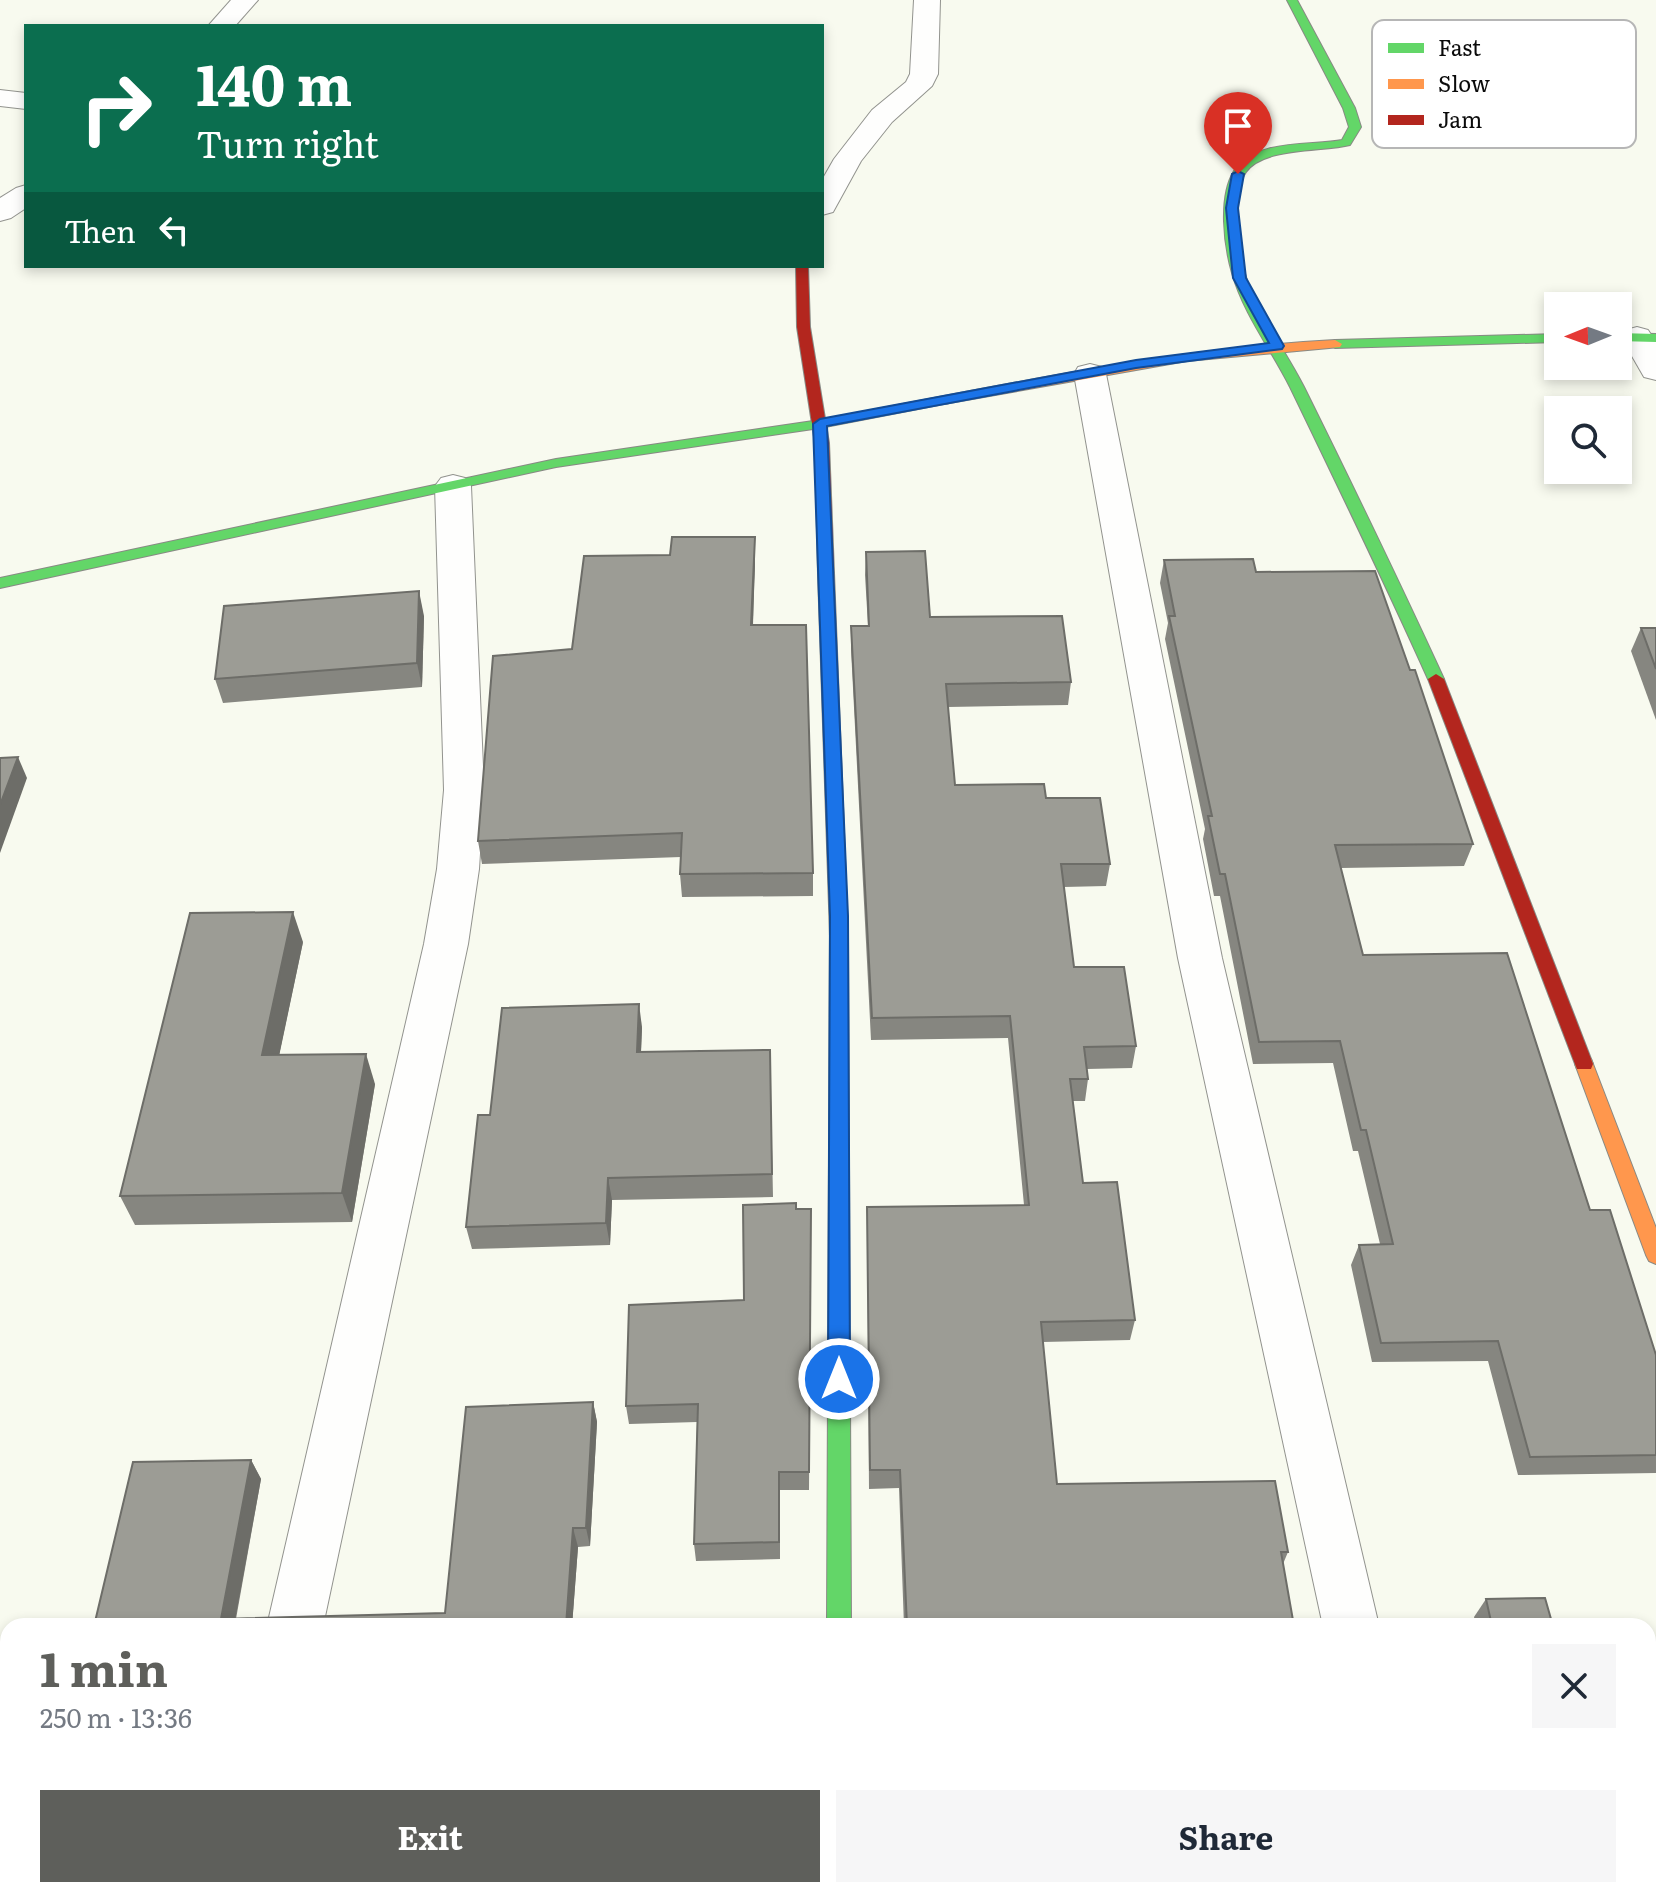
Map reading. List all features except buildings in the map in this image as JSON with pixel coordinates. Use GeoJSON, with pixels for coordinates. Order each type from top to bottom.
{"type":"FeatureCollection","features":[{"type":"Feature","properties":{"kind":"street"},"geometry":{"type":"LineString","coordinates":[[223,24],[245,0]]}},
{"type":"Feature","properties":{"kind":"street"},"geometry":{"type":"LineString","coordinates":[[824,202],[848,159],[882,116],[918,86],[924,74],[927,0]]}},
{"type":"Feature","properties":{"kind":"street"},"geometry":{"type":"LineString","coordinates":[[1292,0],[1349,108],[1355,127],[1346,143],[1329,149],[1273,151],[1248,160],[1238,174],[1232,208],[1239,278],[1277,346],[1441,690],[1656,1255]]}},
{"type":"Feature","properties":{"kind":"street"},"geometry":{"type":"LineString","coordinates":[[0,98],[24,101]]}},
{"type":"Feature","properties":{"kind":"street"},"geometry":{"type":"LineString","coordinates":[[0,212],[24,195]]}},
{"type":"Feature","properties":{"kind":"street"},"geometry":{"type":"LineString","coordinates":[[802,268],[799,293],[802,335],[820,424],[839,916],[839,1618]]}},
{"type":"Feature","properties":{"kind":"street"},"geometry":{"type":"LineString","coordinates":[[1637,337],[1656,370]]}},
{"type":"Feature","properties":{"kind":"street"},"geometry":{"type":"LineString","coordinates":[[0,583],[556,463],[820,424],[1136,364],[1277,346],[1544,338]]}},
{"type":"Feature","properties":{"kind":"street"},"geometry":{"type":"LineString","coordinates":[[1090,374],[1200,958],[1349,1618]]}},
{"type":"Feature","properties":{"kind":"street"},"geometry":{"type":"LineString","coordinates":[[297,1618],[446,944],[458,869],[464,790],[453,486]]}},
{"type":"Feature","properties":{"kind":"traffic: fast"},"geometry":{"type":"LineString","coordinates":[[1292,0],[1349,108],[1355,127],[1346,143],[1272,153],[1258,157],[1239,173],[1233,195],[1232,224],[1236,265],[1250,303],[1295,383],[1436,679]]}},
{"type":"Feature","properties":{"kind":"traffic: fast"},"geometry":{"type":"LineString","coordinates":[[1632,337],[1656,338]]}},
{"type":"Feature","properties":{"kind":"traffic: fast"},"geometry":{"type":"LineString","coordinates":[[1335,344],[1544,338]]}},
{"type":"Feature","properties":{"kind":"traffic: fast"},"geometry":{"type":"LineString","coordinates":[[0,583],[556,463],[820,424],[944,400]]}},
{"type":"Feature","properties":{"kind":"traffic: fast"},"geometry":{"type":"LineString","coordinates":[[839,936],[839,1618]]}},
{"type":"Feature","properties":{"kind":"traffic: slow"},"geometry":{"type":"LineString","coordinates":[[944,400],[1187,357],[1335,344]]}},
{"type":"Feature","properties":{"kind":"traffic: slow"},"geometry":{"type":"LineString","coordinates":[[826,573],[839,936]]}},
{"type":"Feature","properties":{"kind":"traffic: slow"},"geometry":{"type":"LineString","coordinates":[[1584,1064],[1656,1255]]}},
{"type":"Feature","properties":{"kind":"traffic: jam"},"geometry":{"type":"LineString","coordinates":[[802,268],[803,327],[822,443],[826,573]]}},
{"type":"Feature","properties":{"kind":"traffic: jam"},"geometry":{"type":"LineString","coordinates":[[1436,679],[1584,1064]]}},
{"type":"Feature","properties":{"kind":"route"},"geometry":{"type":"LineString","coordinates":[[839,1379],[839,916],[820,424],[1136,364],[1277,346],[1239,278],[1232,208],[1238,174]]}}]}
